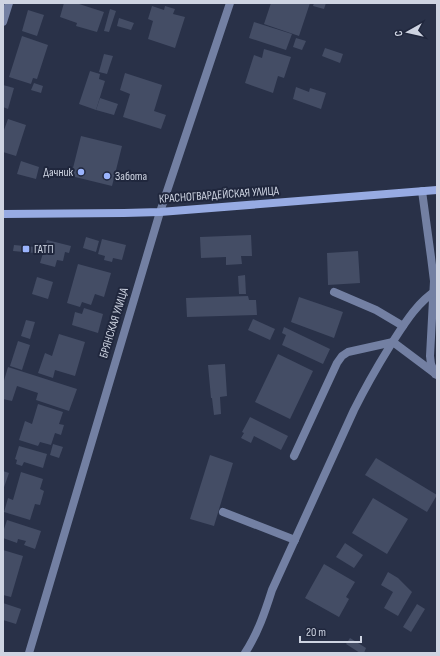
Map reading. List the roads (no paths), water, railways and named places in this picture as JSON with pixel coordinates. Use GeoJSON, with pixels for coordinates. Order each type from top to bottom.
{"type":"FeatureCollection","features":[{"type":"Feature","properties":{"kind":"street"},"geometry":{"type":"LineString","coordinates":[[3,22],[9,3]]}},
{"type":"Feature","properties":{"kind":"street","name":"БРЯНСКАЯ УЛИЦА"},"geometry":{"type":"LineString","coordinates":[[29,653],[160,212],[230,3]]}},
{"type":"Feature","properties":{"kind":"street","name":"КРАСНОГВАРДЕЙСКАЯ УЛИЦА"},"geometry":{"type":"LineString","coordinates":[[3,214],[160,212],[437,190]]}},
{"type":"Feature","properties":{"kind":"street"},"geometry":{"type":"LineString","coordinates":[[422,192],[436,292],[430,356],[431,364],[436,375]]}},
{"type":"Feature","properties":{"kind":"street"},"geometry":{"type":"LineString","coordinates":[[334,292],[376,310],[403,326]]}},
{"type":"Feature","properties":{"kind":"street"},"geometry":{"type":"LineString","coordinates":[[246,653],[254,640],[272,590],[354,410],[366,387],[403,326],[414,311],[436,292]]}},
{"type":"Feature","properties":{"kind":"street"},"geometry":{"type":"LineString","coordinates":[[393,342],[436,375]]}},
{"type":"Feature","properties":{"kind":"street"},"geometry":{"type":"LineString","coordinates":[[294,456],[337,362],[342,356],[348,352],[393,342]]}},
{"type":"Feature","properties":{"kind":"street"},"geometry":{"type":"LineString","coordinates":[[223,512],[295,540]]}},
{"type":"Feature","properties":{"kind":"place","name":"Дачник"},"geometry":{"type":"Point","coordinates":[81,172]}},
{"type":"Feature","properties":{"kind":"place","name":"Забота"},"geometry":{"type":"Point","coordinates":[107,176]}},
{"type":"Feature","properties":{"kind":"place","name":"ГАТП"},"geometry":{"type":"Point","coordinates":[26,249]}}]}
